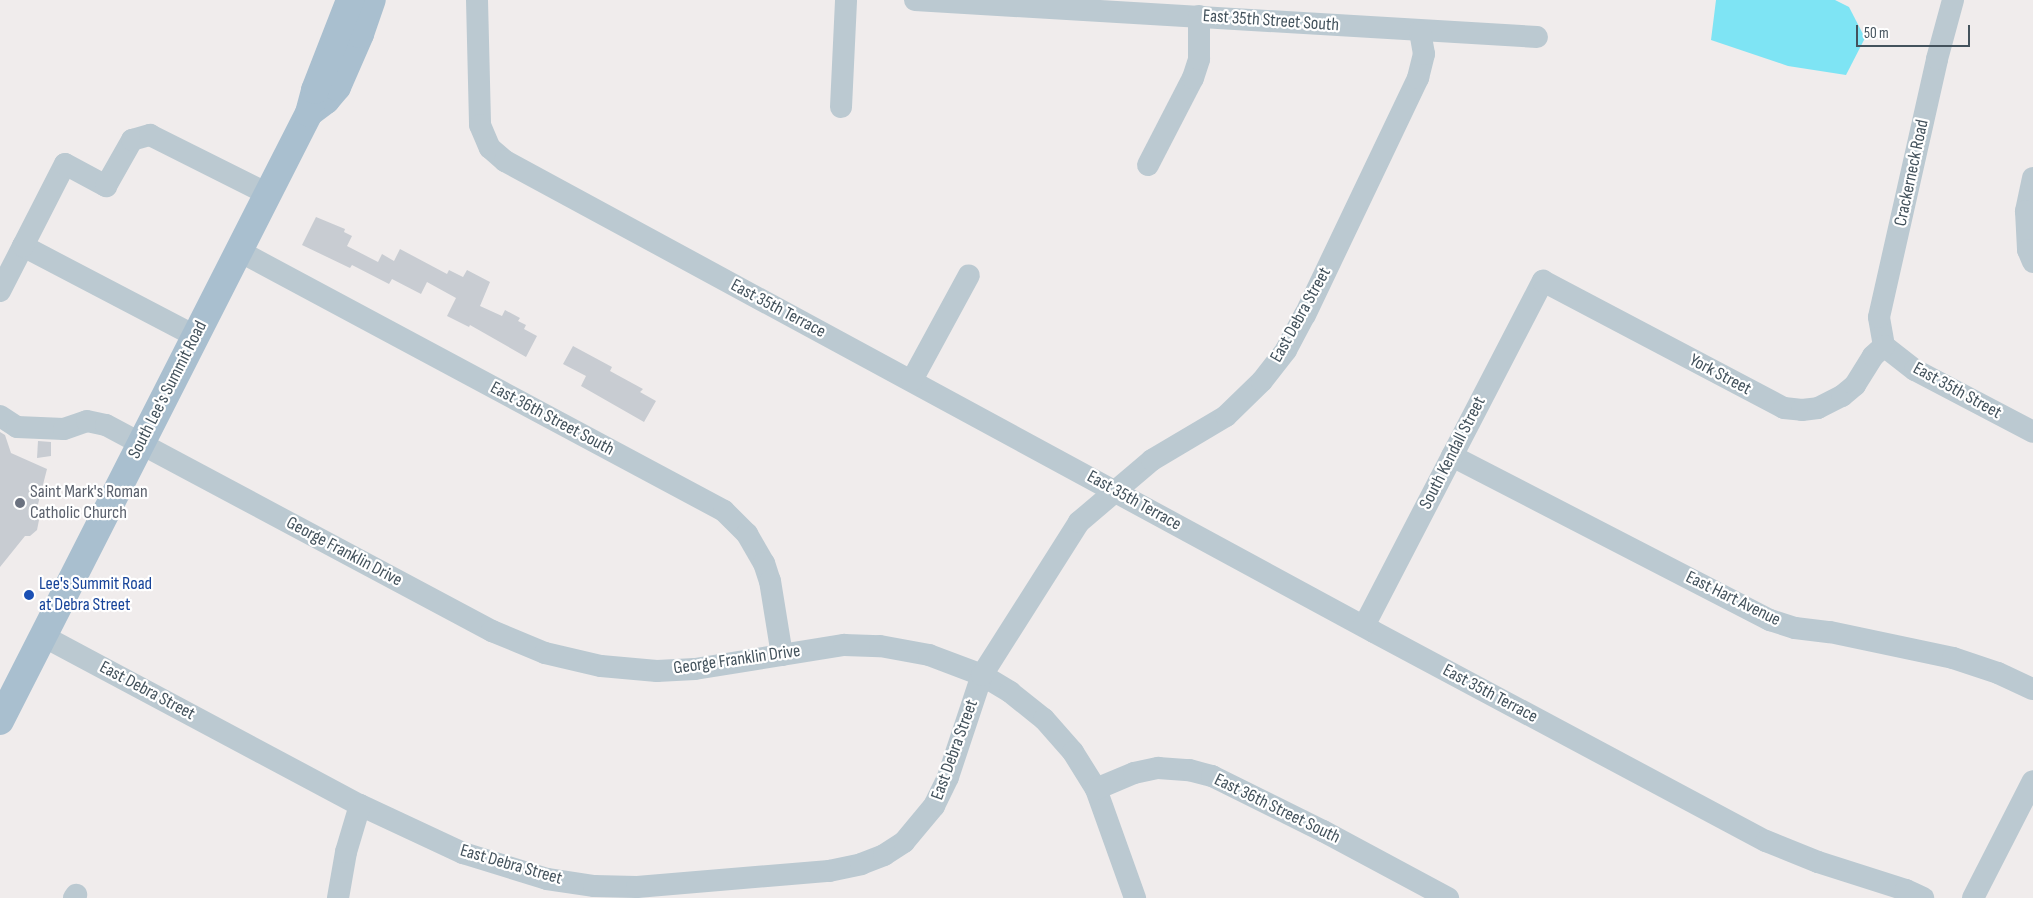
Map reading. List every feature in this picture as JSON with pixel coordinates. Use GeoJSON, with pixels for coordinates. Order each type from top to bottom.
{"type":"FeatureCollection","features":[{"type":"Feature","properties":{"kind":"main road","name":"South Lee's Summit Road"},"geometry":{"type":"LineString","coordinates":[[0,721],[309,113],[315,90],[350,0]]}},
{"type":"Feature","properties":{"kind":"main road","name":"South Lee's Summit Road"},"geometry":{"type":"LineString","coordinates":[[309,113],[326,100],[337,87],[372,0]]}},
{"type":"Feature","properties":{"kind":"street","name":"East 35th Terrace"},"geometry":{"type":"LineString","coordinates":[[477,0],[480,125],[490,148],[505,161],[1364,626],[1766,841],[1818,862],[1906,890],[1923,898]]}},
{"type":"Feature","properties":{"kind":"street"},"geometry":{"type":"LineString","coordinates":[[841,107],[846,0]]}},
{"type":"Feature","properties":{"kind":"street","name":"East 35th Street South"},"geometry":{"type":"LineString","coordinates":[[915,0],[1537,37]]}},
{"type":"Feature","properties":{"kind":"street","name":"Crackerneck Road"},"geometry":{"type":"LineString","coordinates":[[1884,346],[1879,317],[1937,59],[1953,0]]}},
{"type":"Feature","properties":{"kind":"street"},"geometry":{"type":"LineString","coordinates":[[1148,165],[1193,78],[1199,59],[1199,16]]}},
{"type":"Feature","properties":{"kind":"street","name":"East Debra Street"},"geometry":{"type":"LineString","coordinates":[[43,636],[360,805],[546,889],[594,886],[636,887],[829,871],[861,864],[884,855],[904,842],[918,828],[943,790],[982,675],[1079,522],[1114,490],[1152,460],[1226,416],[1262,381],[1286,350],[1305,315],[1418,78],[1424,54],[1420,31]]}},
{"type":"Feature","properties":{"kind":"street"},"geometry":{"type":"LineString","coordinates":[[0,291],[65,164],[106,186],[132,140],[150,134],[268,194]]}},
{"type":"Feature","properties":{"kind":"street"},"geometry":{"type":"LineString","coordinates":[[2033,178],[2026,211],[2028,250],[2033,262]]}},
{"type":"Feature","properties":{"kind":"street"},"geometry":{"type":"LineString","coordinates":[[23,246],[196,336]]}},
{"type":"Feature","properties":{"kind":"street","name":"East 36th Street South"},"geometry":{"type":"LineString","coordinates":[[238,252],[724,511],[748,534],[764,563],[770,581],[782,655]]}},
{"type":"Feature","properties":{"kind":"street"},"geometry":{"type":"LineString","coordinates":[[912,380],[969,275]]}},
{"type":"Feature","properties":{"kind":"street","name":"York Street"},"geometry":{"type":"LineString","coordinates":[[1543,281],[1784,408],[1802,410],[1818,408],[1842,396],[1855,385],[1873,356],[1884,346]]}},
{"type":"Feature","properties":{"kind":"street","name":"South Kendall Street"},"geometry":{"type":"LineString","coordinates":[[1364,626],[1543,281]]}},
{"type":"Feature","properties":{"kind":"street","name":"East 35th Street"},"geometry":{"type":"LineString","coordinates":[[1884,346],[1915,370],[2033,432]]}},
{"type":"Feature","properties":{"kind":"street","name":"George Franklin Drive"},"geometry":{"type":"LineString","coordinates":[[0,416],[17,427],[64,429],[87,421],[106,425],[492,631],[545,653],[600,666],[658,671],[695,669],[844,644],[880,646],[928,655],[982,675],[1010,692],[1044,719],[1073,752],[1096,789],[1135,898]]}},
{"type":"Feature","properties":{"kind":"street","name":"East Hart Avenue"},"geometry":{"type":"LineString","coordinates":[[1452,456],[1770,620],[1795,628],[1830,632],[1953,658],[1998,673],[2033,689]]}},
{"type":"Feature","properties":{"kind":"street","name":"East 36th Street South"},"geometry":{"type":"LineString","coordinates":[[1096,789],[1134,773],[1158,768],[1190,770],[1212,776],[1324,831],[1448,898]]}},
{"type":"Feature","properties":{"kind":"street"},"geometry":{"type":"LineString","coordinates":[[1973,898],[2033,780]]}},
{"type":"Feature","properties":{"kind":"street"},"geometry":{"type":"LineString","coordinates":[[338,898],[346,852],[360,805]]}},
{"type":"Feature","properties":{"kind":"water"},"geometry":{"type":"Polygon","coordinates":[[[1716,0],[1835,0],[1849,7],[1865,38],[1846,75],[1788,66],[1711,40],[1716,0]]]}},
{"type":"Feature","properties":{"kind":"building"},"geometry":{"type":"Polygon","coordinates":[[[316,217],[345,229],[344,232],[352,236],[347,246],[378,262],[382,254],[394,261],[400,249],[447,274],[449,270],[463,277],[467,270],[490,282],[480,306],[502,316],[505,310],[520,318],[518,321],[526,325],[524,329],[537,336],[526,357],[470,325],[469,327],[447,316],[456,298],[427,282],[421,294],[392,279],[389,284],[352,265],[350,268],[302,245],[316,217]]]}},
{"type":"Feature","properties":{"kind":"building"},"geometry":{"type":"Polygon","coordinates":[[[573,346],[612,367],[610,371],[643,389],[640,392],[656,401],[644,422],[581,386],[586,376],[563,364],[573,346]]]}},
{"type":"Feature","properties":{"kind":"building","name":"Saint Mark's Roman Catholic Church"},"geometry":{"type":"Polygon","coordinates":[[[0,432],[5,435],[11,453],[47,469],[35,516],[39,520],[37,530],[30,536],[25,536],[0,567],[0,432]]]}},
{"type":"Feature","properties":{"kind":"building"},"geometry":{"type":"Polygon","coordinates":[[[38,441],[51,442],[51,456],[37,458],[38,441]]]}},
{"type":"Feature","properties":{"kind":"place","name":"Saint Mark's Roman Catholic Church"},"geometry":{"type":"Point","coordinates":[20,503]}},
{"type":"Feature","properties":{"kind":"place","name":"Lee's Summit Road at Debra Street"},"geometry":{"type":"Point","coordinates":[29,595]}}]}
